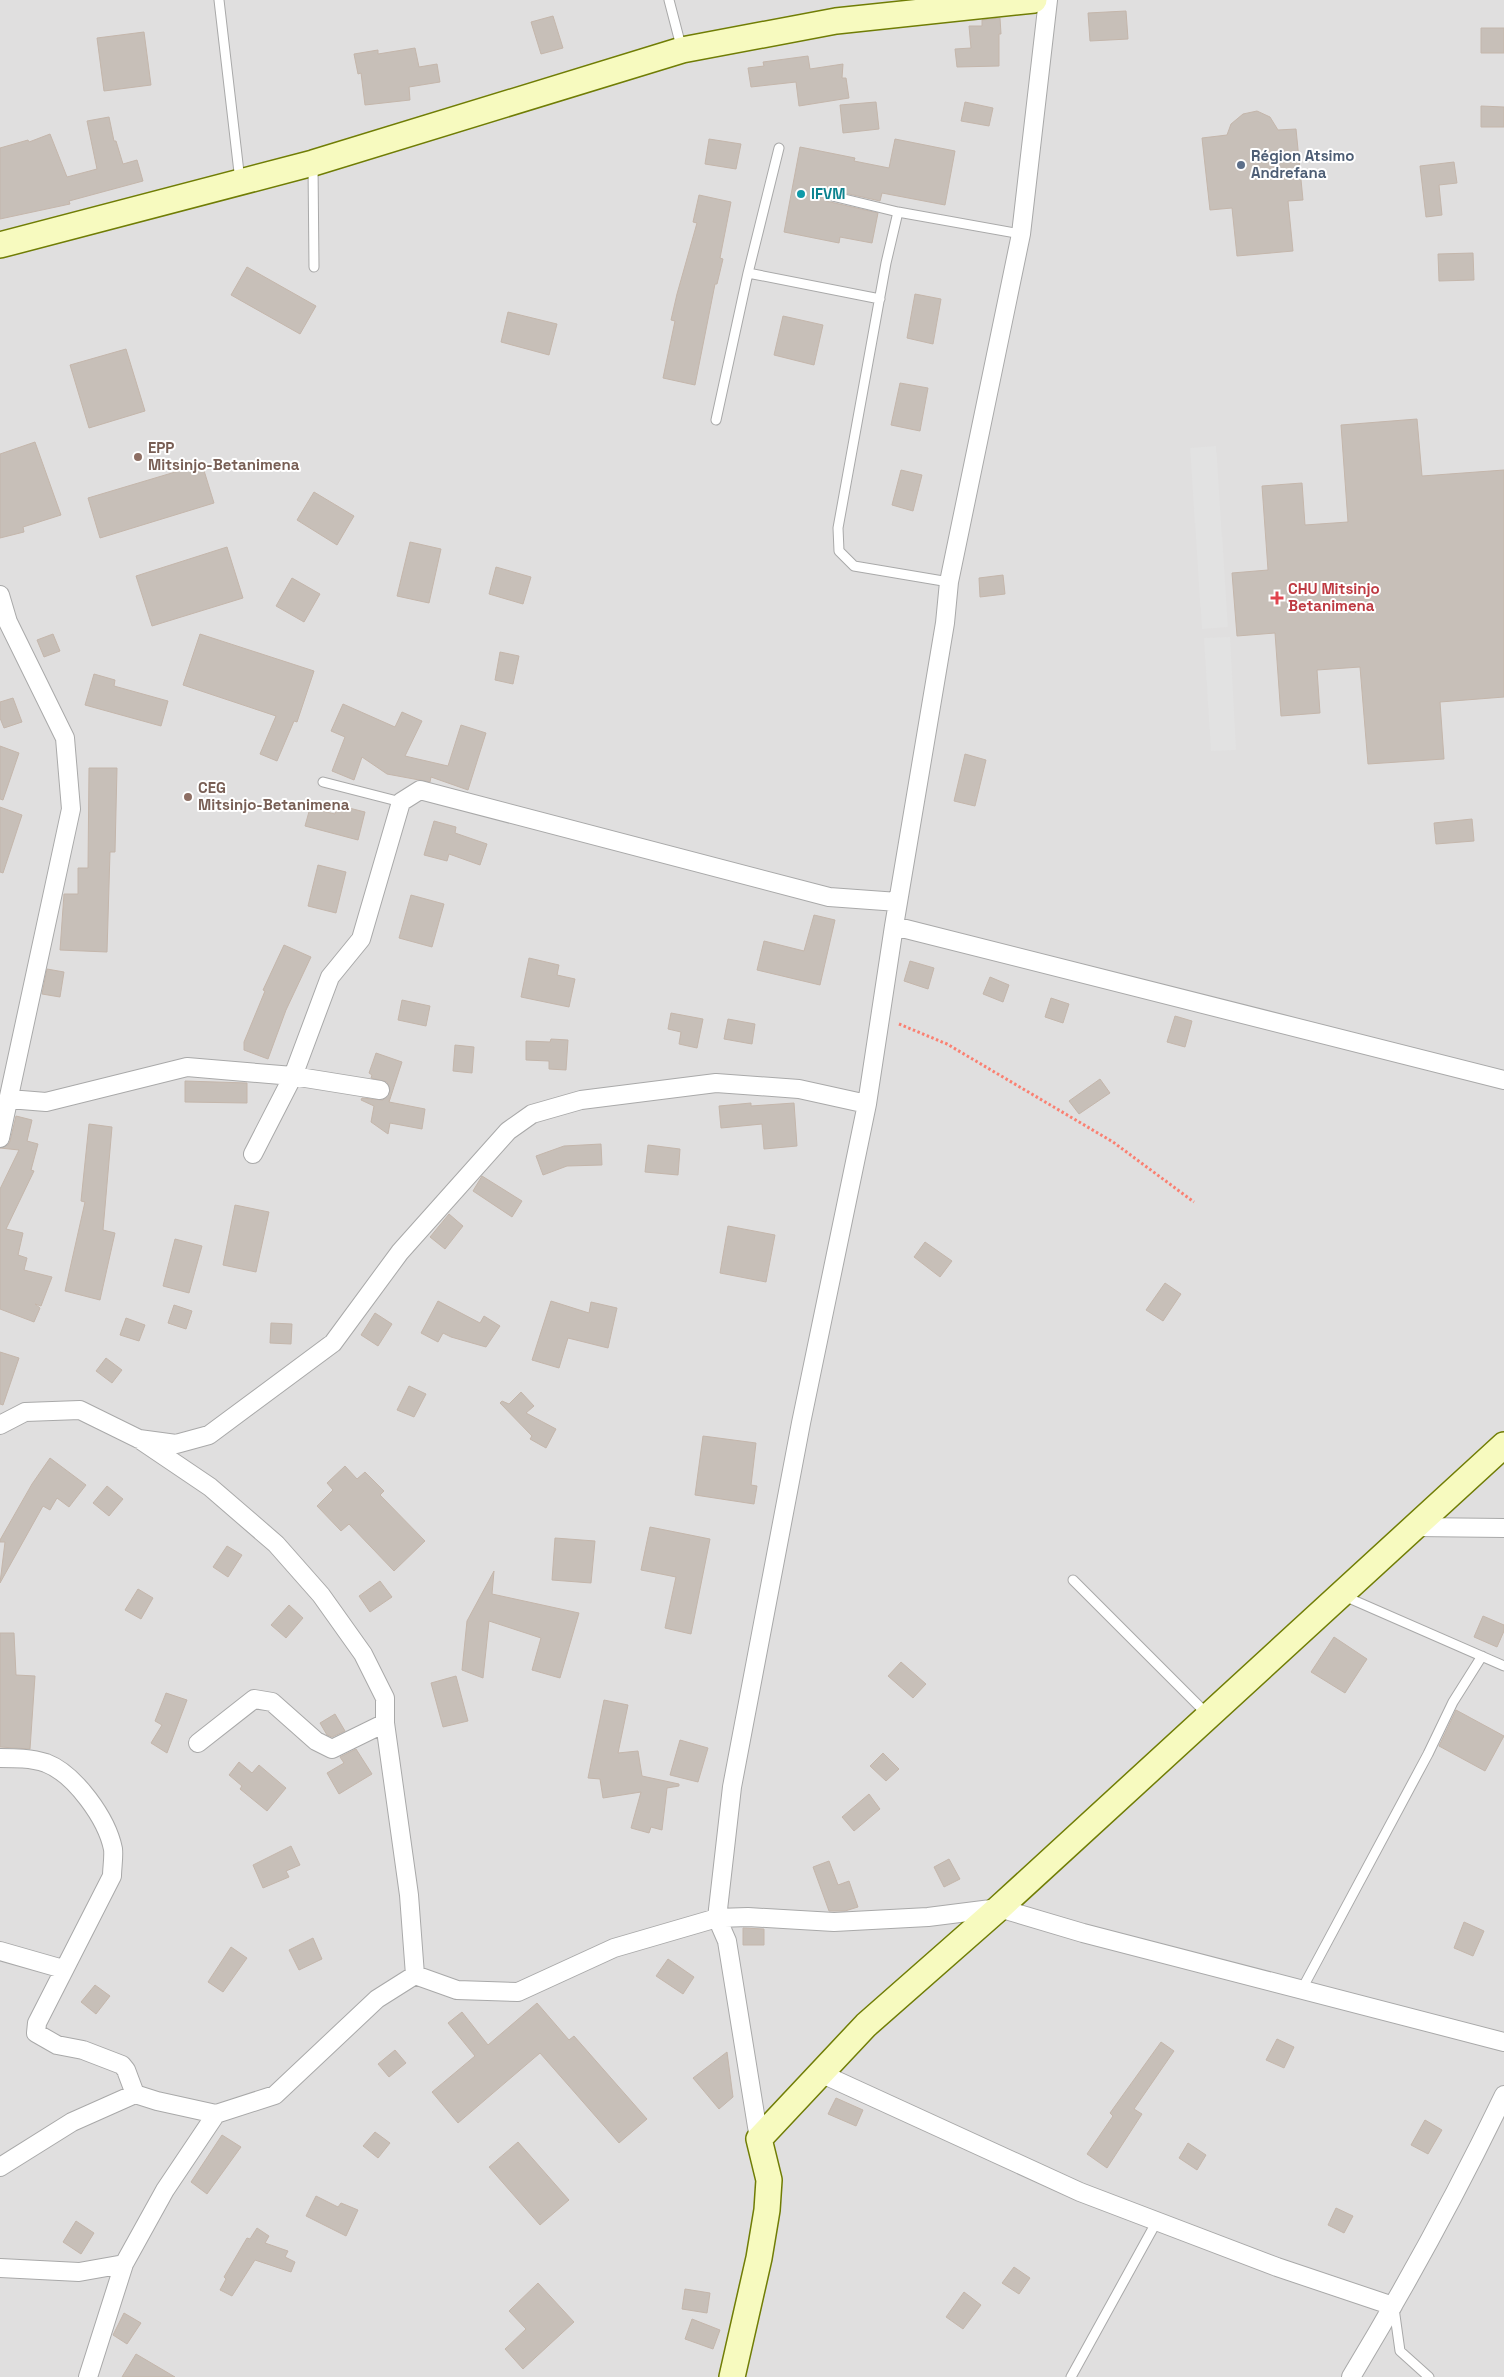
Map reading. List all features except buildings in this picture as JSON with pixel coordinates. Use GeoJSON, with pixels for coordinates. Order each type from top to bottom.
{"type":"FeatureCollection","features":[{"type":"Feature","properties":{"kind":"street"},"geometry":{"type":"LineString","coordinates":[[0,245],[313,163],[682,50],[836,21],[956,3],[1034,0]]}},
{"type":"Feature","properties":{"kind":"street"},"geometry":{"type":"LineString","coordinates":[[732,2377],[759,2258],[769,2180],[759,2140],[727,1941],[717,1918],[732,1787],[801,1423],[866,1104],[945,623],[949,582],[1021,234],[1048,0]]}},
{"type":"Feature","properties":{"kind":"street"},"geometry":{"type":"LineString","coordinates":[[0,595],[4,625],[65,738],[71,810],[0,1138]]}},
{"type":"Feature","properties":{"kind":"street"},"geometry":{"type":"LineString","coordinates":[[253,1154],[293,1076],[330,977],[362,939],[401,802],[420,790],[829,897],[898,902]]}},
{"type":"Feature","properties":{"kind":"street"},"geometry":{"type":"LineString","coordinates":[[894,926],[1504,1080]]}},
{"type":"Feature","properties":{"kind":"street"},"geometry":{"type":"LineString","coordinates":[[9,1099],[46,1102],[187,1067],[293,1076],[380,1090]]}},
{"type":"Feature","properties":{"kind":"street"},"geometry":{"type":"LineString","coordinates":[[139,1439],[176,1444],[209,1435],[333,1343],[400,1252],[508,1131],[532,1114],[581,1100],[716,1083],[799,1089],[866,1104]]}},
{"type":"Feature","properties":{"kind":"street"},"geometry":{"type":"LineString","coordinates":[[0,1425],[25,1412],[80,1410],[139,1439],[210,1487],[276,1544],[321,1595],[363,1654],[385,1698],[385,1724],[409,1894],[415,1976]]}},
{"type":"Feature","properties":{"kind":"street"},"geometry":{"type":"LineString","coordinates":[[759,2140],[866,2025],[998,1908],[1504,1445]]}},
{"type":"Feature","properties":{"kind":"street"},"geometry":{"type":"LineString","coordinates":[[1415,1527],[1504,1528]]}},
{"type":"Feature","properties":{"kind":"street"},"geometry":{"type":"LineString","coordinates":[[198,1743],[254,1699],[272,1702],[316,1741],[332,1749],[385,1724]]}},
{"type":"Feature","properties":{"kind":"street"},"geometry":{"type":"LineString","coordinates":[[0,1758],[28,1759],[47,1764],[74,1781],[98,1813],[113,1849],[112,1876],[63,1968],[37,2023],[36,2034],[57,2045],[84,2050],[122,2065],[126,2070],[134,2094]]}},
{"type":"Feature","properties":{"kind":"street"},"geometry":{"type":"LineString","coordinates":[[0,2167],[72,2122],[134,2094],[216,2114],[275,2094],[377,1999],[415,1976],[457,1990],[518,1992],[614,1948],[717,1918],[834,1922],[928,1917],[998,1908],[1083,1933],[1504,2042]]}},
{"type":"Feature","properties":{"kind":"street"},"geometry":{"type":"LineString","coordinates":[[0,1951],[63,1968]]}},
{"type":"Feature","properties":{"kind":"street"},"geometry":{"type":"LineString","coordinates":[[820,2073],[1080,2192],[1277,2267],[1393,2306]]}},
{"type":"Feature","properties":{"kind":"street"},"geometry":{"type":"LineString","coordinates":[[1351,2377],[1461,2185],[1504,2095]]}},
{"type":"Feature","properties":{"kind":"street"},"geometry":{"type":"LineString","coordinates":[[88,2377],[124,2264],[166,2190],[216,2114]]}},
{"type":"Feature","properties":{"kind":"street"},"geometry":{"type":"LineString","coordinates":[[0,2268],[79,2272],[124,2264]]}},
{"type":"Feature","properties":{"kind":"lane"},"geometry":{"type":"LineString","coordinates":[[219,0],[240,181]]}},
{"type":"Feature","properties":{"kind":"lane"},"geometry":{"type":"LineString","coordinates":[[669,0],[682,50]]}},
{"type":"Feature","properties":{"kind":"lane"},"geometry":{"type":"LineString","coordinates":[[716,420],[748,273],[779,148]]}},
{"type":"Feature","properties":{"kind":"lane"},"geometry":{"type":"LineString","coordinates":[[313,163],[314,267]]}},
{"type":"Feature","properties":{"kind":"lane"},"geometry":{"type":"LineString","coordinates":[[828,195],[898,212],[1021,234]]}},
{"type":"Feature","properties":{"kind":"lane"},"geometry":{"type":"LineString","coordinates":[[898,212],[838,528],[840,551],[854,566],[949,582]]}},
{"type":"Feature","properties":{"kind":"lane"},"geometry":{"type":"LineString","coordinates":[[748,273],[880,300]]}},
{"type":"Feature","properties":{"kind":"lane"},"geometry":{"type":"LineString","coordinates":[[322,782],[401,802]]}},
{"type":"Feature","properties":{"kind":"lane"},"geometry":{"type":"LineString","coordinates":[[1072,1580],[1208,1715]]}},
{"type":"Feature","properties":{"kind":"lane"},"geometry":{"type":"LineString","coordinates":[[1340,1595],[1504,1666]]}},
{"type":"Feature","properties":{"kind":"lane"},"geometry":{"type":"LineString","coordinates":[[1302,1989],[1428,1754],[1453,1702],[1482,1656]]}},
{"type":"Feature","properties":{"kind":"lane"},"geometry":{"type":"LineString","coordinates":[[1071,2377],[1157,2221]]}},
{"type":"Feature","properties":{"kind":"lane"},"geometry":{"type":"LineString","coordinates":[[1393,2306],[1400,2351],[1429,2377]]}},
{"type":"Feature","properties":{"kind":"path"},"geometry":{"type":"LineString","coordinates":[[880,1015],[947,1044],[1113,1142],[1194,1202]]}},
{"type":"Feature","properties":{"kind":"shaded area"},"geometry":{"type":"Polygon","coordinates":[[[0,0],[1504,0],[1504,2377],[0,2377],[0,0]]]}},
{"type":"Feature","properties":{"kind":"shaded area"},"geometry":{"type":"Polygon","coordinates":[[[1216,446],[1228,627],[1202,629],[1190,448],[1216,446]]]}},
{"type":"Feature","properties":{"kind":"shaded area"},"geometry":{"type":"Polygon","coordinates":[[[1230,637],[1236,750],[1211,751],[1204,638],[1230,637]]]}},
{"type":"Feature","properties":{"kind":"place","name":"Région Atsimo Andrefana"},"geometry":{"type":"Point","coordinates":[1241,165]}},
{"type":"Feature","properties":{"kind":"place","name":"IFVM"},"geometry":{"type":"Point","coordinates":[801,194]}},
{"type":"Feature","properties":{"kind":"place","name":"EPP Mitsinjo-Betanimena"},"geometry":{"type":"Point","coordinates":[138,457]}},
{"type":"Feature","properties":{"kind":"place","name":"CHU Mitsinjo Betanimena"},"geometry":{"type":"Point","coordinates":[1277,598]}},
{"type":"Feature","properties":{"kind":"place","name":"CEG Mitsinjo-Betanimena"},"geometry":{"type":"Point","coordinates":[188,797]}}]}
